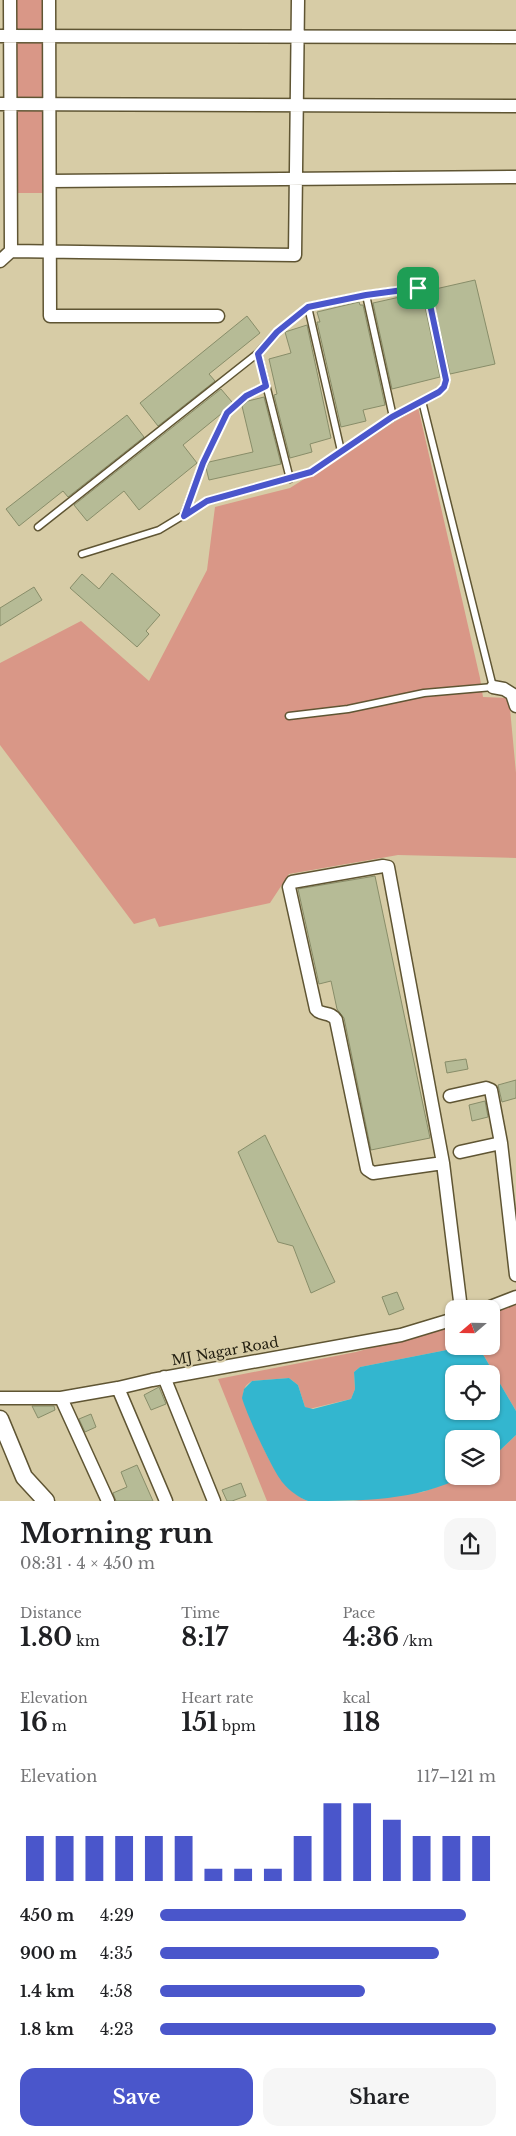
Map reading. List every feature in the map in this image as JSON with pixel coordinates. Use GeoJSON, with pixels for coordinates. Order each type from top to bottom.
{"type":"FeatureCollection","features":[{"type":"Feature","properties":{"kind":"street"},"geometry":{"type":"LineString","coordinates":[[10,0],[5,36],[5,167],[11,250]]}},
{"type":"Feature","properties":{"kind":"street"},"geometry":{"type":"LineString","coordinates":[[49,0],[50,316],[218,316]]}},
{"type":"Feature","properties":{"kind":"street"},"geometry":{"type":"LineString","coordinates":[[0,261],[11,250],[295,255],[298,0]]}},
{"type":"Feature","properties":{"kind":"street"},"geometry":{"type":"LineString","coordinates":[[5,36],[516,37]]}},
{"type":"Feature","properties":{"kind":"street"},"geometry":{"type":"LineString","coordinates":[[5,104],[516,106]]}},
{"type":"Feature","properties":{"kind":"street"},"geometry":{"type":"LineString","coordinates":[[50,181],[516,177]]}},
{"type":"Feature","properties":{"kind":"street"},"geometry":{"type":"LineString","coordinates":[[493,687],[504,689],[515,697]]}},
{"type":"Feature","properties":{"kind":"street"},"geometry":{"type":"LineString","coordinates":[[443,1163],[373,1172],[367,1169],[336,1020],[331,1015],[320,1013],[316,1009],[289,888],[292,882],[382,866],[388,867],[443,1163],[460,1300]]}},
{"type":"Feature","properties":{"kind":"street"},"geometry":{"type":"LineString","coordinates":[[450,1096],[486,1088],[491,1090],[501,1143],[516,1275]]}},
{"type":"Feature","properties":{"kind":"street"},"geometry":{"type":"LineString","coordinates":[[460,1152],[501,1143]]}},
{"type":"Feature","properties":{"kind":"street"},"geometry":{"type":"LineString","coordinates":[[500,1303],[516,1297]]}},
{"type":"Feature","properties":{"kind":"street","name":"MJ Nagar Road"},"geometry":{"type":"LineString","coordinates":[[0,1398],[61,1398],[401,1335],[445,1322]]}},
{"type":"Feature","properties":{"kind":"street"},"geometry":{"type":"LineString","coordinates":[[164,1378],[214,1501]]}},
{"type":"Feature","properties":{"kind":"street"},"geometry":{"type":"LineString","coordinates":[[118,1388],[166,1501]]}},
{"type":"Feature","properties":{"kind":"street"},"geometry":{"type":"LineString","coordinates":[[61,1398],[108,1501]]}},
{"type":"Feature","properties":{"kind":"street"},"geometry":{"type":"LineString","coordinates":[[0,1419],[24,1477],[46,1501]]}},
{"type":"Feature","properties":{"kind":"lane"},"geometry":{"type":"LineString","coordinates":[[38,528],[258,354],[277,332],[308,307],[366,295],[418,288],[425,290],[428,295],[446,380],[444,387],[439,392],[392,417],[311,472],[207,501],[160,530],[82,554]]}},
{"type":"Feature","properties":{"kind":"lane"},"geometry":{"type":"LineString","coordinates":[[366,295],[392,417]]}},
{"type":"Feature","properties":{"kind":"lane"},"geometry":{"type":"LineString","coordinates":[[308,307],[342,451]]}},
{"type":"Feature","properties":{"kind":"lane"},"geometry":{"type":"LineString","coordinates":[[258,354],[290,479]]}},
{"type":"Feature","properties":{"kind":"lane"},"geometry":{"type":"LineString","coordinates":[[184,516],[203,463],[227,413],[246,396],[266,386]]}},
{"type":"Feature","properties":{"kind":"lane"},"geometry":{"type":"LineString","coordinates":[[289,716],[348,709],[424,693],[493,687],[422,401]]}},
{"type":"Feature","properties":{"kind":"shaded area"},"geometry":{"type":"Polygon","coordinates":[[[15,0],[43,0],[44,193],[16,193],[15,0]]]}},
{"type":"Feature","properties":{"kind":"shaded area"},"geometry":{"type":"Polygon","coordinates":[[[418,407],[483,697],[509,698],[516,773],[516,858],[398,855],[289,874],[270,903],[159,927],[155,918],[134,924],[0,745],[0,663],[81,621],[149,681],[207,570],[215,507],[290,488],[418,407]]]}},
{"type":"Feature","properties":{"kind":"shaded area"},"geometry":{"type":"Polygon","coordinates":[[[516,1303],[516,1411],[500,1384],[500,1365],[489,1365],[483,1355],[500,1355],[500,1309],[516,1303]]]}},
{"type":"Feature","properties":{"kind":"shaded area"},"geometry":{"type":"Polygon","coordinates":[[[445,1327],[445,1350],[360,1367],[354,1372],[355,1389],[351,1399],[309,1409],[305,1407],[298,1385],[289,1378],[252,1381],[247,1385],[243,1393],[244,1403],[269,1459],[286,1484],[296,1494],[308,1501],[267,1501],[218,1379],[356,1352],[445,1327]]]}},
{"type":"Feature","properties":{"kind":"shaded area"},"geometry":{"type":"Polygon","coordinates":[[[516,1435],[516,1501],[353,1501],[423,1492],[445,1483],[445,1485],[500,1485],[500,1450],[516,1435]]]}},
{"type":"Feature","properties":{"kind":"water"},"geometry":{"type":"Polygon","coordinates":[[[445,1350],[445,1355],[483,1355],[489,1365],[445,1365],[445,1420],[500,1420],[500,1384],[516,1411],[516,1435],[500,1450],[500,1430],[445,1430],[445,1484],[408,1495],[388,1498],[308,1501],[294,1494],[278,1476],[260,1442],[245,1406],[242,1398],[244,1389],[252,1381],[289,1378],[298,1385],[305,1407],[313,1409],[351,1399],[355,1389],[354,1372],[360,1367],[445,1350]]]}},
{"type":"Feature","properties":{"kind":"building"},"geometry":{"type":"Polygon","coordinates":[[[475,280],[495,364],[450,374],[431,290],[475,280]]]}},
{"type":"Feature","properties":{"kind":"building"},"geometry":{"type":"Polygon","coordinates":[[[418,293],[423,297],[440,377],[392,389],[373,303],[418,293]]]}},
{"type":"Feature","properties":{"kind":"building"},"geometry":{"type":"Polygon","coordinates":[[[359,302],[360,305],[363,305],[385,405],[363,410],[366,421],[341,427],[317,322],[320,322],[317,312],[359,302]]]}},
{"type":"Feature","properties":{"kind":"building"},"geometry":{"type":"Polygon","coordinates":[[[247,316],[260,333],[209,374],[215,381],[158,426],[140,403],[247,316]]]}},
{"type":"Feature","properties":{"kind":"building"},"geometry":{"type":"Polygon","coordinates":[[[307,325],[331,438],[310,444],[312,452],[290,458],[274,395],[277,394],[269,359],[291,353],[285,332],[307,325]]]}},
{"type":"Feature","properties":{"kind":"building"},"geometry":{"type":"Polygon","coordinates":[[[221,389],[232,402],[221,414],[183,445],[197,463],[139,510],[124,491],[87,521],[74,505],[221,389]]]}},
{"type":"Feature","properties":{"kind":"building"},"geometry":{"type":"Polygon","coordinates":[[[264,397],[281,464],[209,480],[206,468],[209,462],[253,452],[242,406],[248,401],[264,397]]]}},
{"type":"Feature","properties":{"kind":"building"},"geometry":{"type":"Polygon","coordinates":[[[127,415],[144,437],[68,497],[63,491],[19,526],[6,509],[127,415]]]}},
{"type":"Feature","properties":{"kind":"building"},"geometry":{"type":"Polygon","coordinates":[[[112,573],[160,615],[146,631],[149,634],[137,647],[70,588],[82,574],[99,589],[112,573]]]}},
{"type":"Feature","properties":{"kind":"building"},"geometry":{"type":"Polygon","coordinates":[[[34,587],[42,600],[0,626],[0,608],[34,587]]]}},
{"type":"Feature","properties":{"kind":"building"},"geometry":{"type":"Polygon","coordinates":[[[375,876],[430,1138],[371,1150],[344,1018],[337,1009],[331,981],[319,984],[298,889],[375,876]]]}},
{"type":"Feature","properties":{"kind":"building"},"geometry":{"type":"Polygon","coordinates":[[[466,1059],[468,1069],[447,1073],[445,1062],[466,1059]]]}},
{"type":"Feature","properties":{"kind":"building"},"geometry":{"type":"Polygon","coordinates":[[[516,1080],[516,1098],[502,1102],[498,1085],[516,1080]]]}},
{"type":"Feature","properties":{"kind":"building"},"geometry":{"type":"Polygon","coordinates":[[[485,1101],[488,1117],[472,1121],[469,1105],[485,1101]]]}},
{"type":"Feature","properties":{"kind":"building"},"geometry":{"type":"Polygon","coordinates":[[[265,1135],[335,1282],[311,1293],[293,1246],[278,1242],[238,1152],[265,1135]]]}},
{"type":"Feature","properties":{"kind":"building"},"geometry":{"type":"Polygon","coordinates":[[[397,1292],[404,1309],[389,1315],[382,1297],[397,1292]]]}},
{"type":"Feature","properties":{"kind":"building"},"geometry":{"type":"Polygon","coordinates":[[[159,1387],[166,1404],[151,1410],[144,1395],[159,1387]]]}},
{"type":"Feature","properties":{"kind":"building"},"geometry":{"type":"Polygon","coordinates":[[[32,1406],[54,1406],[55,1410],[38,1418],[32,1406]]]}},
{"type":"Feature","properties":{"kind":"building"},"geometry":{"type":"Polygon","coordinates":[[[91,1414],[96,1427],[85,1432],[79,1419],[91,1414]]]}},
{"type":"Feature","properties":{"kind":"building"},"geometry":{"type":"Polygon","coordinates":[[[137,1465],[153,1501],[116,1501],[113,1493],[127,1487],[121,1472],[137,1465]]]}},
{"type":"Feature","properties":{"kind":"building"},"geometry":{"type":"Polygon","coordinates":[[[241,1483],[246,1496],[227,1501],[222,1490],[241,1483]]]}},
{"type":"Feature","properties":{"kind":"route"},"geometry":{"type":"LineString","coordinates":[[418,288],[425,290],[428,295],[446,380],[444,387],[439,392],[392,417],[311,472],[207,501],[184,516],[203,463],[227,413],[246,396],[266,386],[258,354],[277,332],[308,307],[366,295],[418,288]]}}]}
